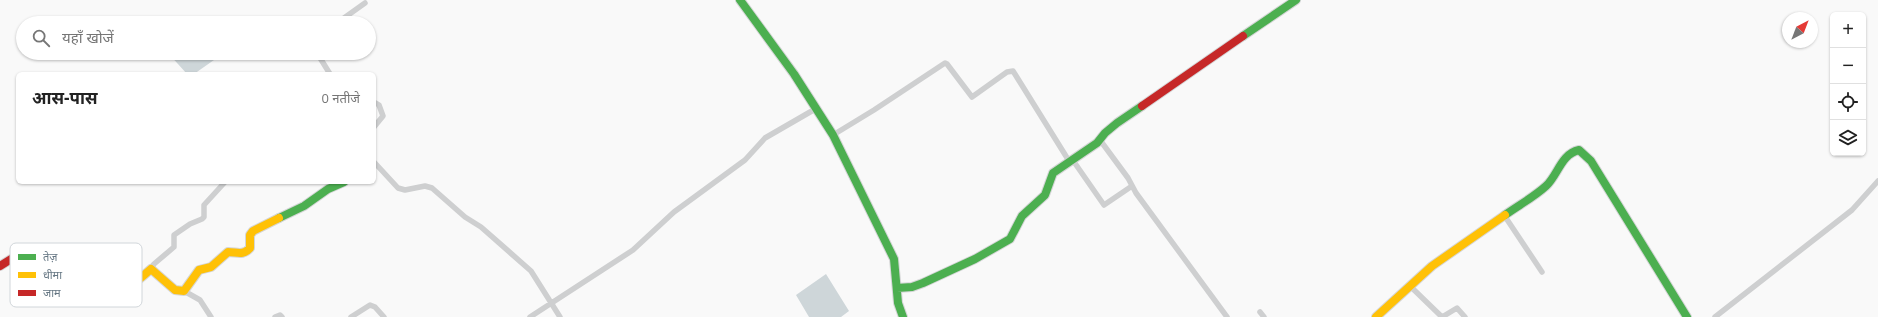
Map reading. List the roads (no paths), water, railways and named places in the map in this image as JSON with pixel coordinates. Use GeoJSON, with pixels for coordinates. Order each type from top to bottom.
{"type":"FeatureCollection","features":[{"type":"Feature","properties":{"kind":"street"},"geometry":{"type":"LineString","coordinates":[[740,0],[817,108],[833,135],[894,259],[897,268],[898,304],[903,317]]}},
{"type":"Feature","properties":{"kind":"street"},"geometry":{"type":"LineString","coordinates":[[898,288],[912,287],[924,283],[975,259],[1010,238],[1022,216],[1046,195],[1053,172],[1100,140],[1105,133],[1117,123],[1296,0]]}},
{"type":"Feature","properties":{"kind":"street"},"geometry":{"type":"LineString","coordinates":[[347,16],[365,3]]}},
{"type":"Feature","properties":{"kind":"street"},"geometry":{"type":"LineString","coordinates":[[321,60],[329,72]]}},
{"type":"Feature","properties":{"kind":"street"},"geometry":{"type":"LineString","coordinates":[[833,135],[945,63],[972,97],[1006,72],[1012,71],[1070,160],[1104,205],[1132,186]]}},
{"type":"Feature","properties":{"kind":"street"},"geometry":{"type":"LineString","coordinates":[[376,103],[379,105],[383,116],[376,125]]}},
{"type":"Feature","properties":{"kind":"street"},"geometry":{"type":"LineString","coordinates":[[530,317],[633,250],[674,212],[745,160],[765,138],[817,108]]}},
{"type":"Feature","properties":{"kind":"street"},"geometry":{"type":"LineString","coordinates":[[1100,140],[1228,317]]}},
{"type":"Feature","properties":{"kind":"street"},"geometry":{"type":"LineString","coordinates":[[1376,317],[1432,266],[1546,186],[1553,179],[1570,154],[1575,150],[1582,152],[1590,161],[1687,317]]}},
{"type":"Feature","properties":{"kind":"street"},"geometry":{"type":"LineString","coordinates":[[376,164],[398,188],[405,190],[428,187],[481,227],[531,271],[550,304],[560,317]]}},
{"type":"Feature","properties":{"kind":"street"},"geometry":{"type":"LineString","coordinates":[[1715,317],[1852,210],[1878,181]]}},
{"type":"Feature","properties":{"kind":"street"},"geometry":{"type":"LineString","coordinates":[[142,277],[154,264],[174,247],[174,236],[177,233],[204,217],[204,205],[223,184]]}},
{"type":"Feature","properties":{"kind":"street"},"geometry":{"type":"LineString","coordinates":[[184,291],[199,270],[211,267],[228,252],[238,254],[249,249],[252,244],[250,235],[253,231],[304,206],[328,189],[339,184]]}},
{"type":"Feature","properties":{"kind":"street"},"geometry":{"type":"LineString","coordinates":[[1504,215],[1542,272]]}},
{"type":"Feature","properties":{"kind":"street"},"geometry":{"type":"LineString","coordinates":[[0,266],[10,260]]}},
{"type":"Feature","properties":{"kind":"street"},"geometry":{"type":"LineString","coordinates":[[151,269],[175,290],[184,291],[200,300],[211,317]]}},
{"type":"Feature","properties":{"kind":"street"},"geometry":{"type":"LineString","coordinates":[[1410,286],[1442,317],[1457,308],[1465,317]]}},
{"type":"Feature","properties":{"kind":"street"},"geometry":{"type":"LineString","coordinates":[[351,317],[370,305],[375,307],[384,317]]}},
{"type":"Feature","properties":{"kind":"street"},"geometry":{"type":"LineString","coordinates":[[275,317],[280,315],[282,317]]}}]}
